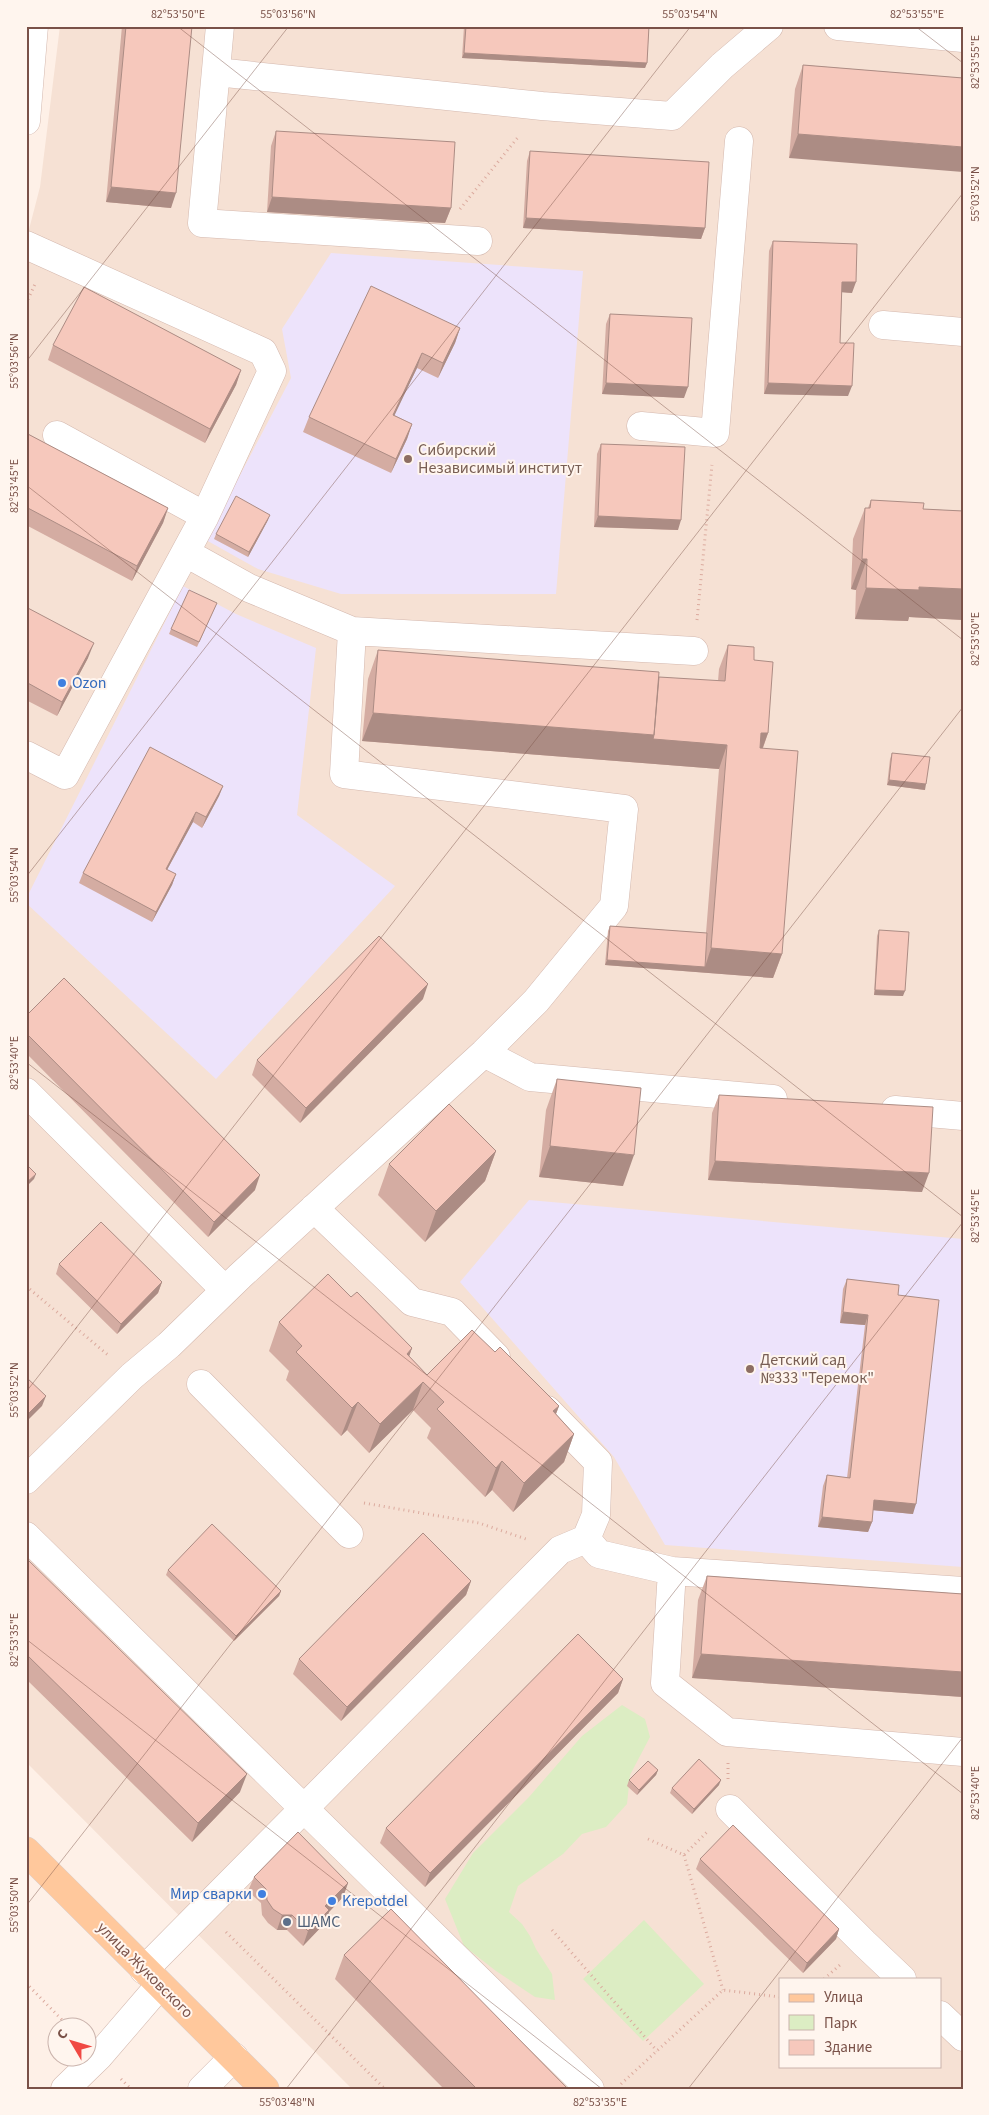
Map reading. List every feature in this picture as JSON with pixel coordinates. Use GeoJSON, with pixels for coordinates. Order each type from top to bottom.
{"type":"FeatureCollection","features":[{"type":"Feature","properties":{"kind":"main road","name":"улица Жуковского"},"geometry":{"type":"LineString","coordinates":[[26,1851],[265,2089]]}},
{"type":"Feature","properties":{"kind":"street"},"geometry":{"type":"LineString","coordinates":[[26,121],[34,26]]}},
{"type":"Feature","properties":{"kind":"street"},"geometry":{"type":"LineString","coordinates":[[220,26],[202,223],[478,241]]}},
{"type":"Feature","properties":{"kind":"street"},"geometry":{"type":"LineString","coordinates":[[216,72],[542,106],[672,116],[722,66],[769,26]]}},
{"type":"Feature","properties":{"kind":"street"},"geometry":{"type":"LineString","coordinates":[[838,26],[963,38]]}},
{"type":"Feature","properties":{"kind":"street"},"geometry":{"type":"LineString","coordinates":[[641,426],[715,433],[738,141]]}},
{"type":"Feature","properties":{"kind":"street"},"geometry":{"type":"LineString","coordinates":[[26,245],[263,352],[272,371],[205,516],[65,775],[26,755]]}},
{"type":"Feature","properties":{"kind":"street"},"geometry":{"type":"LineString","coordinates":[[883,325],[963,332]]}},
{"type":"Feature","properties":{"kind":"street"},"geometry":{"type":"LineString","coordinates":[[57,435],[205,516]]}},
{"type":"Feature","properties":{"kind":"street"},"geometry":{"type":"LineString","coordinates":[[186,553],[249,588],[352,631],[694,651]]}},
{"type":"Feature","properties":{"kind":"street"},"geometry":{"type":"LineString","coordinates":[[26,1480],[132,1376],[169,1345],[225,1290],[484,1053],[536,1001],[614,906],[624,809],[344,774],[352,631]]}},
{"type":"Feature","properties":{"kind":"street"},"geometry":{"type":"LineString","coordinates":[[484,1053],[530,1077],[795,1101]]}},
{"type":"Feature","properties":{"kind":"street"},"geometry":{"type":"LineString","coordinates":[[26,1092],[225,1290]]}},
{"type":"Feature","properties":{"kind":"street"},"geometry":{"type":"LineString","coordinates":[[874,1108],[963,1116]]}},
{"type":"Feature","properties":{"kind":"street"},"geometry":{"type":"LineString","coordinates":[[65,2089],[99,2056],[152,1977],[205,1910],[560,1550],[586,1539],[596,1515],[598,1462],[452,1312],[412,1302],[314,1208]]}},
{"type":"Feature","properties":{"kind":"street"},"geometry":{"type":"LineString","coordinates":[[201,1384],[349,1534]]}},
{"type":"Feature","properties":{"kind":"street"},"geometry":{"type":"LineString","coordinates":[[26,1536],[590,2089]]}},
{"type":"Feature","properties":{"kind":"street"},"geometry":{"type":"LineString","coordinates":[[586,1539],[599,1554],[672,1571],[963,1591]]}},
{"type":"Feature","properties":{"kind":"street"},"geometry":{"type":"LineString","coordinates":[[672,1571],[665,1683],[727,1732],[963,1752]]}},
{"type":"Feature","properties":{"kind":"street"},"geometry":{"type":"LineString","coordinates":[[730,1809],[856,1936],[901,1978]]}},
{"type":"Feature","properties":{"kind":"street"},"geometry":{"type":"LineString","coordinates":[[942,2017],[963,2037]]}},
{"type":"Feature","properties":{"kind":"street"},"geometry":{"type":"LineString","coordinates":[[202,2089],[234,2057]]}},
{"type":"Feature","properties":{"kind":"path"},"geometry":{"type":"LineString","coordinates":[[437,238],[542,106]]}},
{"type":"Feature","properties":{"kind":"path"},"geometry":{"type":"LineString","coordinates":[[694,651],[715,433]]}},
{"type":"Feature","properties":{"kind":"path"},"geometry":{"type":"LineString","coordinates":[[26,1286],[132,1376]]}},
{"type":"Feature","properties":{"kind":"path"},"geometry":{"type":"LineString","coordinates":[[356,1502],[479,1523],[560,1550]]}},
{"type":"Feature","properties":{"kind":"path"},"geometry":{"type":"LineString","coordinates":[[684,1855],[730,1809],[727,1732]]}},
{"type":"Feature","properties":{"kind":"path"},"geometry":{"type":"LineString","coordinates":[[648,1839],[684,1855],[723,1990]]}},
{"type":"Feature","properties":{"kind":"path"},"geometry":{"type":"LineString","coordinates":[[205,1910],[385,2089]]}},
{"type":"Feature","properties":{"kind":"path"},"geometry":{"type":"LineString","coordinates":[[552,1930],[657,2051]]}},
{"type":"Feature","properties":{"kind":"path"},"geometry":{"type":"LineString","coordinates":[[26,1983],[60,2018]]}},
{"type":"Feature","properties":{"kind":"path"},"geometry":{"type":"LineString","coordinates":[[616,2089],[723,1990],[779,1997]]}},
{"type":"Feature","properties":{"kind":"shaded area"},"geometry":{"type":"Polygon","coordinates":[[[60,26],[963,26],[963,2089],[352,2089],[26,1762],[26,241],[40,187],[60,26]]]}},
{"type":"Feature","properties":{"kind":"shaded area","name":"Сибирский Независимый институт"},"geometry":{"type":"Polygon","coordinates":[[[331,253],[583,271],[556,594],[341,594],[258,569],[206,540],[291,378],[282,329],[331,253]]]}},
{"type":"Feature","properties":{"kind":"shaded area"},"geometry":{"type":"Polygon","coordinates":[[[183,586],[236,614],[316,648],[297,815],[395,886],[216,1079],[26,903],[26,899],[183,586]]]}},
{"type":"Feature","properties":{"kind":"shaded area","name":"Детский сад №333 \"Теремок\""},"geometry":{"type":"Polygon","coordinates":[[[529,1200],[963,1239],[963,1567],[665,1545],[614,1457],[460,1282],[529,1200]]]}},
{"type":"Feature","properties":{"kind":"green space"},"geometry":{"type":"Polygon","coordinates":[[[622,1705],[645,1719],[650,1737],[630,1775],[627,1804],[606,1827],[582,1834],[563,1854],[518,1886],[509,1912],[522,1924],[552,1974],[555,2000],[535,1997],[496,1971],[464,1946],[445,1899],[473,1853],[529,1797],[582,1736],[622,1705]]]}},
{"type":"Feature","properties":{"kind":"green space"},"geometry":{"type":"Polygon","coordinates":[[[644,1920],[704,1984],[643,2041],[583,1979],[644,1920]]]}},
{"type":"Feature","properties":{"kind":"building"},"geometry":{"type":"Polygon","coordinates":[[[126,26],[192,26],[176,193],[111,187],[126,26]]]}},
{"type":"Feature","properties":{"kind":"building"},"geometry":{"type":"Polygon","coordinates":[[[466,26],[649,26],[647,63],[464,53],[466,26]]]}},
{"type":"Feature","properties":{"kind":"building"},"geometry":{"type":"Polygon","coordinates":[[[803,65],[963,78],[963,147],[798,134],[803,65]]]}},
{"type":"Feature","properties":{"kind":"building"},"geometry":{"type":"Polygon","coordinates":[[[276,131],[455,142],[451,208],[272,197],[276,131]]]}},
{"type":"Feature","properties":{"kind":"building"},"geometry":{"type":"Polygon","coordinates":[[[530,151],[709,162],[705,228],[526,218],[530,151]]]}},
{"type":"Feature","properties":{"kind":"building"},"geometry":{"type":"Polygon","coordinates":[[[773,241],[857,244],[856,282],[842,282],[840,343],[854,343],[852,386],[768,383],[773,241]]]}},
{"type":"Feature","properties":{"kind":"building"},"geometry":{"type":"Polygon","coordinates":[[[371,286],[460,328],[443,363],[422,353],[393,415],[412,424],[396,459],[309,417],[371,286]]]}},
{"type":"Feature","properties":{"kind":"building"},"geometry":{"type":"Polygon","coordinates":[[[84,287],[241,370],[210,429],[53,345],[84,287]]]}},
{"type":"Feature","properties":{"kind":"building"},"geometry":{"type":"Polygon","coordinates":[[[610,314],[692,318],[688,387],[606,383],[610,314]]]}},
{"type":"Feature","properties":{"kind":"building"},"geometry":{"type":"Polygon","coordinates":[[[26,433],[168,508],[137,566],[26,507],[26,433]]]}},
{"type":"Feature","properties":{"kind":"building"},"geometry":{"type":"Polygon","coordinates":[[[601,444],[685,447],[681,520],[598,516],[601,444]]]}},
{"type":"Feature","properties":{"kind":"building"},"geometry":{"type":"Polygon","coordinates":[[[236,496],[270,515],[249,552],[216,534],[236,496]]]}},
{"type":"Feature","properties":{"kind":"building"},"geometry":{"type":"Polygon","coordinates":[[[871,500],[924,503],[923,509],[963,511],[963,589],[919,587],[919,590],[866,588],[867,559],[862,559],[865,508],[870,508],[871,500]]]}},
{"type":"Feature","properties":{"kind":"building"},"geometry":{"type":"Polygon","coordinates":[[[189,590],[217,603],[199,642],[171,629],[189,590]]]}},
{"type":"Feature","properties":{"kind":"building"},"geometry":{"type":"Polygon","coordinates":[[[26,607],[94,643],[62,702],[26,682],[26,607]]]}},
{"type":"Feature","properties":{"kind":"building"},"geometry":{"type":"Polygon","coordinates":[[[728,645],[754,647],[754,660],[773,662],[768,733],[761,733],[760,748],[798,751],[782,954],[711,948],[727,745],[653,739],[659,677],[725,681],[728,645]]]}},
{"type":"Feature","properties":{"kind":"building"},"geometry":{"type":"Polygon","coordinates":[[[378,650],[659,672],[654,735],[373,713],[378,650]]]}},
{"type":"Feature","properties":{"kind":"building"},"geometry":{"type":"Polygon","coordinates":[[[150,747],[223,786],[206,817],[196,812],[166,869],[176,874],[156,912],[83,873],[150,747]]]}},
{"type":"Feature","properties":{"kind":"building"},"geometry":{"type":"Polygon","coordinates":[[[892,753],[930,757],[926,784],[889,780],[892,753]]]}},
{"type":"Feature","properties":{"kind":"building"},"geometry":{"type":"Polygon","coordinates":[[[610,926],[707,933],[705,967],[607,960],[610,926]]]}},
{"type":"Feature","properties":{"kind":"building"},"geometry":{"type":"Polygon","coordinates":[[[879,930],[909,932],[905,991],[875,990],[879,930]]]}},
{"type":"Feature","properties":{"kind":"building"},"geometry":{"type":"Polygon","coordinates":[[[379,936],[428,984],[306,1108],[257,1060],[379,936]]]}},
{"type":"Feature","properties":{"kind":"building"},"geometry":{"type":"Polygon","coordinates":[[[64,978],[260,1175],[214,1222],[26,1033],[26,1016],[64,978]]]}},
{"type":"Feature","properties":{"kind":"building"},"geometry":{"type":"Polygon","coordinates":[[[557,1079],[641,1088],[634,1155],[550,1146],[557,1079]]]}},
{"type":"Feature","properties":{"kind":"building"},"geometry":{"type":"Polygon","coordinates":[[[719,1095],[933,1107],[929,1173],[715,1161],[719,1095]]]}},
{"type":"Feature","properties":{"kind":"building"},"geometry":{"type":"Polygon","coordinates":[[[449,1104],[496,1151],[436,1211],[389,1164],[449,1104]]]}},
{"type":"Feature","properties":{"kind":"building"},"geometry":{"type":"Polygon","coordinates":[[[26,1164],[36,1174],[26,1183],[26,1164]]]}},
{"type":"Feature","properties":{"kind":"building"},"geometry":{"type":"Polygon","coordinates":[[[101,1222],[162,1282],[121,1324],[59,1264],[101,1222]]]}},
{"type":"Feature","properties":{"kind":"building"},"geometry":{"type":"Polygon","coordinates":[[[328,1274],[351,1297],[357,1292],[412,1348],[407,1354],[427,1375],[472,1330],[495,1352],[500,1347],[559,1406],[553,1411],[574,1434],[524,1483],[502,1461],[496,1468],[437,1409],[444,1402],[423,1382],[380,1424],[358,1402],[352,1408],[296,1352],[302,1346],[279,1322],[328,1274]]]}},
{"type":"Feature","properties":{"kind":"building"},"geometry":{"type":"Polygon","coordinates":[[[847,1279],[899,1285],[898,1295],[939,1300],[916,1504],[874,1500],[872,1522],[822,1517],[827,1475],[850,1478],[868,1315],[843,1312],[847,1279]]]}},
{"type":"Feature","properties":{"kind":"building"},"geometry":{"type":"Polygon","coordinates":[[[26,1377],[46,1396],[26,1416],[26,1377]]]}},
{"type":"Feature","properties":{"kind":"building"},"geometry":{"type":"Polygon","coordinates":[[[212,1524],[281,1591],[236,1636],[168,1570],[212,1524]]]}},
{"type":"Feature","properties":{"kind":"building"},"geometry":{"type":"Polygon","coordinates":[[[423,1533],[471,1581],[347,1707],[299,1659],[423,1533]]]}},
{"type":"Feature","properties":{"kind":"building"},"geometry":{"type":"Polygon","coordinates":[[[26,1558],[247,1774],[198,1823],[26,1654],[26,1558]]]}},
{"type":"Feature","properties":{"kind":"building"},"geometry":{"type":"Polygon","coordinates":[[[707,1576],[963,1594],[963,1672],[701,1654],[707,1576]]]}},
{"type":"Feature","properties":{"kind":"building"},"geometry":{"type":"Polygon","coordinates":[[[578,1634],[623,1679],[430,1873],[386,1828],[578,1634]]]}},
{"type":"Feature","properties":{"kind":"building"},"geometry":{"type":"Polygon","coordinates":[[[699,1759],[721,1780],[694,1809],[672,1788],[699,1759]]]}},
{"type":"Feature","properties":{"kind":"building"},"geometry":{"type":"Polygon","coordinates":[[[648,1761],[658,1770],[639,1790],[629,1780],[648,1761]]]}},
{"type":"Feature","properties":{"kind":"building"},"geometry":{"type":"Polygon","coordinates":[[[733,1825],[839,1929],[807,1963],[700,1859],[733,1825]]]}},
{"type":"Feature","properties":{"kind":"building"},"geometry":{"type":"Polygon","coordinates":[[[298,1832],[348,1883],[325,1906],[329,1910],[308,1931],[292,1915],[282,1915],[273,1909],[267,1900],[266,1889],[254,1877],[298,1832]]]}},
{"type":"Feature","properties":{"kind":"building"},"geometry":{"type":"Polygon","coordinates":[[[391,1909],[568,2089],[477,2089],[344,1955],[391,1909]]]}},
{"type":"Feature","properties":{"kind":"place","name":"Сибирский Независимый институт"},"geometry":{"type":"Point","coordinates":[408,459]}},
{"type":"Feature","properties":{"kind":"place","name":"Ozon"},"geometry":{"type":"Point","coordinates":[62,683]}},
{"type":"Feature","properties":{"kind":"place","name":"Детский сад №333 \"Теремок\""},"geometry":{"type":"Point","coordinates":[750,1369]}},
{"type":"Feature","properties":{"kind":"place","name":"Мир сварки"},"geometry":{"type":"Point","coordinates":[262,1894]}},
{"type":"Feature","properties":{"kind":"place","name":"Krepotdel"},"geometry":{"type":"Point","coordinates":[332,1901]}},
{"type":"Feature","properties":{"kind":"place","name":"ШАМС"},"geometry":{"type":"Point","coordinates":[287,1922]}}]}
